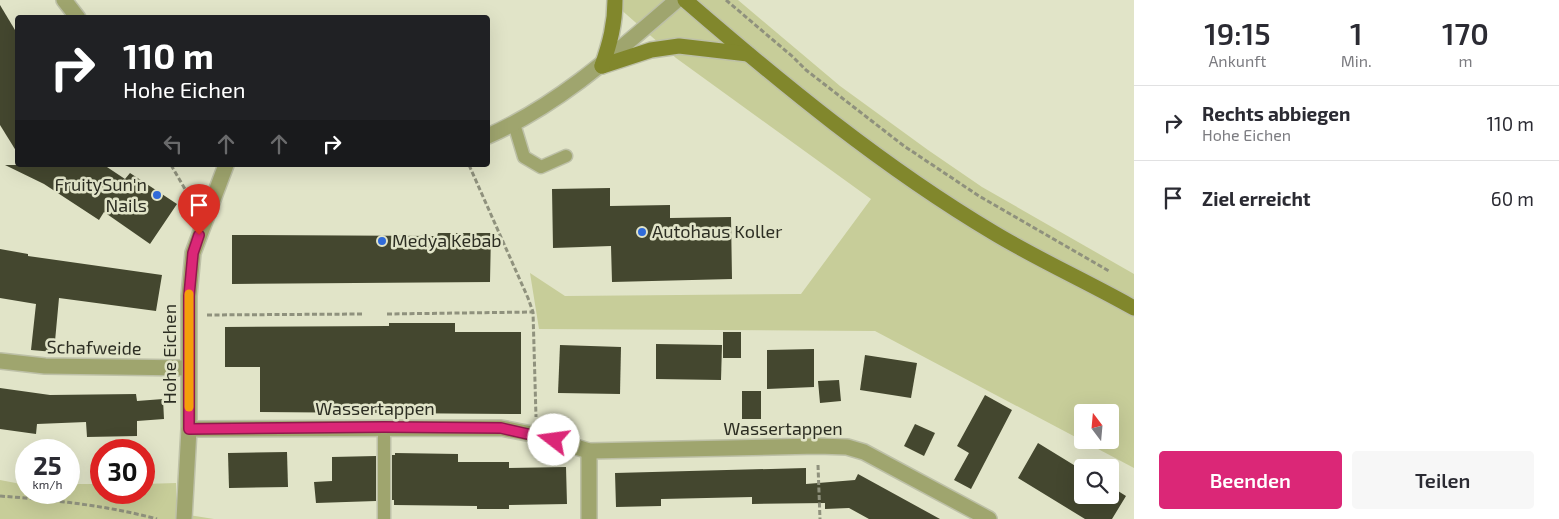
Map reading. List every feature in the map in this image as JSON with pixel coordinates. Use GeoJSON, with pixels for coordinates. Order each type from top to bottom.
{"type":"FeatureCollection","features":[{"type":"Feature","properties":{"kind":"street"},"geometry":{"type":"LineString","coordinates":[[64,0],[76,15]]}},
{"type":"Feature","properties":{"kind":"street"},"geometry":{"type":"LineString","coordinates":[[602,66],[612,38],[615,21],[615,0]]}},
{"type":"Feature","properties":{"kind":"street"},"geometry":{"type":"LineString","coordinates":[[490,135],[514,124],[602,66],[677,0]]}},
{"type":"Feature","properties":{"kind":"street"},"geometry":{"type":"LineString","coordinates":[[685,0],[820,112],[952,207],[995,234],[1134,308]]}},
{"type":"Feature","properties":{"kind":"street"},"geometry":{"type":"LineString","coordinates":[[602,66],[651,50],[679,46],[748,54]]}},
{"type":"Feature","properties":{"kind":"street","name":"Hohe Eichen"},"geometry":{"type":"LineString","coordinates":[[184,519],[189,429],[189,296],[193,253],[225,167]]}},
{"type":"Feature","properties":{"kind":"street","name":"Schafweide"},"geometry":{"type":"LineString","coordinates":[[0,361],[45,366],[188,368]]}},
{"type":"Feature","properties":{"kind":"street","name":"Wassertappen"},"geometry":{"type":"LineString","coordinates":[[189,429],[501,428],[536,435],[589,451],[847,447],[864,452],[989,519]]}},
{"type":"Feature","properties":{"kind":"street"},"geometry":{"type":"LineString","coordinates":[[589,451],[589,519]]}},
{"type":"Feature","properties":{"kind":"lane"},"geometry":{"type":"LineString","coordinates":[[514,124],[524,157],[541,167],[566,156]]}},
{"type":"Feature","properties":{"kind":"lane"},"geometry":{"type":"LineString","coordinates":[[384,427],[384,519]]}},
{"type":"Feature","properties":{"kind":"path"},"geometry":{"type":"LineString","coordinates":[[726,0],[806,70],[904,146],[979,196],[1117,276]]}},
{"type":"Feature","properties":{"kind":"path"},"geometry":{"type":"LineString","coordinates":[[171,167],[185,189],[194,192]]}},
{"type":"Feature","properties":{"kind":"path"},"geometry":{"type":"LineString","coordinates":[[469,167],[533,312],[536,435]]}},
{"type":"Feature","properties":{"kind":"path"},"geometry":{"type":"LineString","coordinates":[[387,314],[533,312]]}},
{"type":"Feature","properties":{"kind":"path"},"geometry":{"type":"LineString","coordinates":[[189,315],[362,314]]}},
{"type":"Feature","properties":{"kind":"path"},"geometry":{"type":"LineString","coordinates":[[818,446],[820,519]]}},
{"type":"Feature","properties":{"kind":"path"},"geometry":{"type":"LineString","coordinates":[[0,496],[71,502],[124,510],[157,519]]}},
{"type":"Feature","properties":{"kind":"green space"},"geometry":{"type":"Polygon","coordinates":[[[610,0],[738,0],[840,86],[928,150],[982,187],[1134,274],[1134,468],[1098,449],[1119,449],[1119,404],[1074,404],[1074,436],[875,331],[539,329],[530,273],[565,296],[801,294],[871,199],[676,58],[610,0]]]}},
{"type":"Feature","properties":{"kind":"green space"},"geometry":{"type":"Polygon","coordinates":[[[0,480],[15,483],[15,504],[80,504],[80,484],[90,484],[90,504],[155,504],[155,484],[176,483],[176,513],[214,519],[0,519],[0,480]]]}},
{"type":"Feature","properties":{"kind":"building"},"geometry":{"type":"Polygon","coordinates":[[[0,5],[15,30],[15,149],[0,125],[0,5]]]}},
{"type":"Feature","properties":{"kind":"building"},"geometry":{"type":"Polygon","coordinates":[[[5,165],[15,165],[15,167],[107,167],[125,179],[130,173],[177,204],[150,244],[104,212],[99,220],[44,184],[5,165]]]}},
{"type":"Feature","properties":{"kind":"building","name":"Autohaus Koller"},"geometry":{"type":"Polygon","coordinates":[[[610,188],[610,206],[670,205],[670,218],[731,217],[732,279],[612,282],[611,246],[553,248],[552,189],[610,188]]]}},
{"type":"Feature","properties":{"kind":"building"},"geometry":{"type":"Polygon","coordinates":[[[438,233],[491,233],[490,282],[232,284],[232,235],[437,236],[438,233]]]}},
{"type":"Feature","properties":{"kind":"building"},"geometry":{"type":"Polygon","coordinates":[[[0,249],[28,254],[28,256],[162,275],[156,311],[59,298],[54,352],[31,350],[36,304],[0,298],[0,249]]]}},
{"type":"Feature","properties":{"kind":"building"},"geometry":{"type":"Polygon","coordinates":[[[389,323],[455,323],[455,332],[521,332],[521,414],[260,412],[260,367],[225,367],[225,327],[389,326],[389,323]]]}},
{"type":"Feature","properties":{"kind":"building"},"geometry":{"type":"Polygon","coordinates":[[[723,332],[741,332],[741,358],[723,358],[723,332]]]}},
{"type":"Feature","properties":{"kind":"building"},"geometry":{"type":"Polygon","coordinates":[[[656,344],[722,345],[721,380],[656,379],[656,344]]]}},
{"type":"Feature","properties":{"kind":"building"},"geometry":{"type":"Polygon","coordinates":[[[560,345],[621,347],[620,394],[558,393],[560,345]]]}},
{"type":"Feature","properties":{"kind":"building"},"geometry":{"type":"Polygon","coordinates":[[[814,349],[814,387],[767,389],[767,350],[814,349]]]}},
{"type":"Feature","properties":{"kind":"building"},"geometry":{"type":"Polygon","coordinates":[[[865,355],[917,363],[911,398],[860,390],[865,355]]]}},
{"type":"Feature","properties":{"kind":"building"},"geometry":{"type":"Polygon","coordinates":[[[839,380],[841,401],[820,403],[818,381],[839,380]]]}},
{"type":"Feature","properties":{"kind":"building"},"geometry":{"type":"Polygon","coordinates":[[[0,388],[50,395],[136,394],[137,401],[163,399],[164,419],[137,421],[137,436],[87,437],[86,422],[37,424],[36,434],[0,429],[0,388]]]}},
{"type":"Feature","properties":{"kind":"building"},"geometry":{"type":"Polygon","coordinates":[[[742,391],[761,391],[761,419],[742,419],[742,391]]]}},
{"type":"Feature","properties":{"kind":"building"},"geometry":{"type":"Polygon","coordinates":[[[985,395],[1012,410],[971,489],[954,480],[969,453],[957,446],[985,395]]]}},
{"type":"Feature","properties":{"kind":"building"},"geometry":{"type":"Polygon","coordinates":[[[915,424],[935,433],[924,456],[904,446],[915,424]]]}},
{"type":"Feature","properties":{"kind":"building"},"geometry":{"type":"Polygon","coordinates":[[[1038,443],[1074,465],[1074,504],[1119,504],[1119,492],[1126,496],[1112,519],[1085,519],[1018,478],[1038,443]]]}},
{"type":"Feature","properties":{"kind":"building"},"geometry":{"type":"Polygon","coordinates":[[[287,452],[288,487],[229,488],[228,453],[287,452]]]}},
{"type":"Feature","properties":{"kind":"building"},"geometry":{"type":"Polygon","coordinates":[[[395,453],[458,454],[458,462],[509,462],[509,468],[566,467],[567,504],[509,505],[509,509],[477,509],[477,506],[394,505],[394,500],[392,500],[392,455],[395,455],[395,453]]]}},
{"type":"Feature","properties":{"kind":"building"},"geometry":{"type":"Polygon","coordinates":[[[376,456],[376,501],[316,503],[314,482],[332,481],[332,457],[376,456]]]}},
{"type":"Feature","properties":{"kind":"building"},"geometry":{"type":"Polygon","coordinates":[[[806,468],[806,484],[855,480],[858,474],[940,519],[869,519],[849,508],[825,509],[825,503],[752,504],[752,497],[661,499],[661,506],[616,507],[615,473],[806,468]]]}},
{"type":"Feature","properties":{"kind":"slow traffic"},"geometry":{"type":"LineString","coordinates":[[189,294],[189,407]]}},
{"type":"Feature","properties":{"kind":"place","name":"FruitySun'n Nails"},"geometry":{"type":"Point","coordinates":[157,195]}},
{"type":"Feature","properties":{"kind":"place","name":"Autohaus Koller"},"geometry":{"type":"Point","coordinates":[642,232]}},
{"type":"Feature","properties":{"kind":"place","name":"Medya Kebab"},"geometry":{"type":"Point","coordinates":[382,241]}},
{"type":"Feature","properties":{"kind":"route"},"geometry":{"type":"LineString","coordinates":[[199,235],[193,253],[189,296],[189,429],[501,428],[554,440]]}}]}
